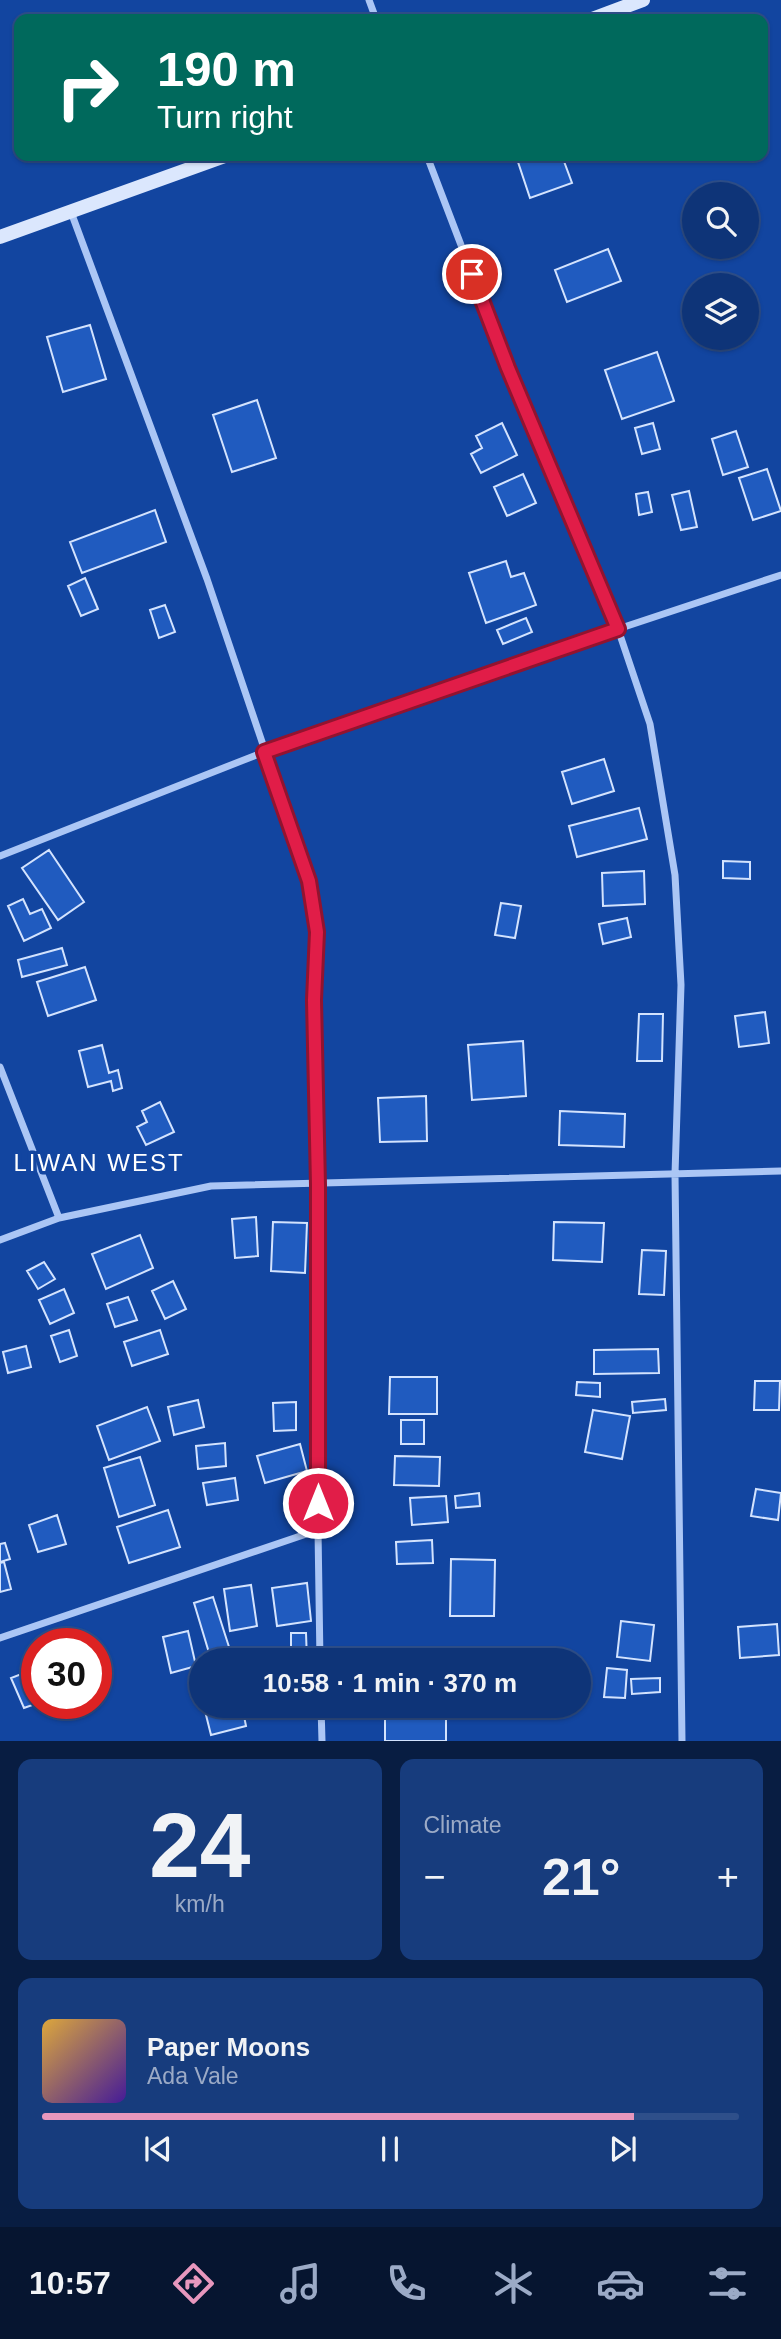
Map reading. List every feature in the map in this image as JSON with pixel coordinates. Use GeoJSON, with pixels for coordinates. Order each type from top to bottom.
{"type":"FeatureCollection","features":[{"type":"Feature","properties":{"kind":"main road"},"geometry":{"type":"LineString","coordinates":[[605,14],[643,0]]}},
{"type":"Feature","properties":{"kind":"main road"},"geometry":{"type":"LineString","coordinates":[[0,237],[211,161]]}},
{"type":"Feature","properties":{"kind":"street"},"geometry":{"type":"LineString","coordinates":[[429,161],[508,368],[618,629],[650,724],[675,875],[681,985],[676,1174],[682,1741]]}},
{"type":"Feature","properties":{"kind":"street"},"geometry":{"type":"LineString","coordinates":[[70,211],[202,566],[309,881],[317,932],[314,1000],[318,1185],[320,1648]]}},
{"type":"Feature","properties":{"kind":"street"},"geometry":{"type":"LineString","coordinates":[[0,856],[264,752],[781,575]]}},
{"type":"Feature","properties":{"kind":"street"},"geometry":{"type":"LineString","coordinates":[[0,1067],[59,1218]]}},
{"type":"Feature","properties":{"kind":"street"},"geometry":{"type":"LineString","coordinates":[[0,1240],[59,1218],[211,1186],[781,1171]]}},
{"type":"Feature","properties":{"kind":"street"},"geometry":{"type":"LineString","coordinates":[[0,1638],[318,1530]]}},
{"type":"Feature","properties":{"kind":"street"},"geometry":{"type":"LineString","coordinates":[[321,1718],[322,1741]]}},
{"type":"Feature","properties":{"kind":"building"},"geometry":{"type":"Polygon","coordinates":[[[518,161],[564,161],[572,183],[530,198],[518,161]]]}},
{"type":"Feature","properties":{"kind":"building"},"geometry":{"type":"Polygon","coordinates":[[[608,249],[621,281],[567,302],[555,270],[608,249]]]}},
{"type":"Feature","properties":{"kind":"building"},"geometry":{"type":"Polygon","coordinates":[[[90,325],[106,379],[63,392],[47,337],[90,325]]]}},
{"type":"Feature","properties":{"kind":"building"},"geometry":{"type":"Polygon","coordinates":[[[657,352],[674,401],[622,419],[605,370],[657,352]]]}},
{"type":"Feature","properties":{"kind":"building"},"geometry":{"type":"Polygon","coordinates":[[[257,400],[276,458],[232,472],[213,415],[257,400]]]}},
{"type":"Feature","properties":{"kind":"building"},"geometry":{"type":"Polygon","coordinates":[[[502,423],[517,455],[481,473],[471,454],[482,448],[476,436],[502,423]]]}},
{"type":"Feature","properties":{"kind":"building"},"geometry":{"type":"Polygon","coordinates":[[[653,423],[660,449],[642,454],[635,428],[653,423]]]}},
{"type":"Feature","properties":{"kind":"building"},"geometry":{"type":"Polygon","coordinates":[[[736,431],[748,467],[723,475],[712,439],[736,431]]]}},
{"type":"Feature","properties":{"kind":"building"},"geometry":{"type":"Polygon","coordinates":[[[767,469],[781,511],[753,520],[739,478],[767,469]]]}},
{"type":"Feature","properties":{"kind":"building"},"geometry":{"type":"Polygon","coordinates":[[[523,474],[536,503],[507,516],[494,487],[523,474]]]}},
{"type":"Feature","properties":{"kind":"building"},"geometry":{"type":"Polygon","coordinates":[[[689,491],[697,527],[681,530],[672,495],[689,491]]]}},
{"type":"Feature","properties":{"kind":"building"},"geometry":{"type":"Polygon","coordinates":[[[648,492],[652,512],[639,515],[636,494],[648,492]]]}},
{"type":"Feature","properties":{"kind":"building"},"geometry":{"type":"Polygon","coordinates":[[[155,510],[166,542],[82,573],[70,542],[155,510]]]}},
{"type":"Feature","properties":{"kind":"building"},"geometry":{"type":"Polygon","coordinates":[[[506,561],[511,577],[524,573],[536,605],[486,623],[469,573],[506,561]]]}},
{"type":"Feature","properties":{"kind":"building"},"geometry":{"type":"Polygon","coordinates":[[[85,578],[98,609],[81,616],[68,586],[85,578]]]}},
{"type":"Feature","properties":{"kind":"building"},"geometry":{"type":"Polygon","coordinates":[[[165,605],[175,632],[159,638],[150,610],[165,605]]]}},
{"type":"Feature","properties":{"kind":"building"},"geometry":{"type":"Polygon","coordinates":[[[526,618],[532,632],[503,644],[497,630],[526,618]]]}},
{"type":"Feature","properties":{"kind":"building"},"geometry":{"type":"Polygon","coordinates":[[[604,759],[614,791],[572,804],[562,772],[604,759]]]}},
{"type":"Feature","properties":{"kind":"building"},"geometry":{"type":"Polygon","coordinates":[[[639,808],[647,839],[577,857],[569,826],[639,808]]]}},
{"type":"Feature","properties":{"kind":"building"},"geometry":{"type":"Polygon","coordinates":[[[49,850],[84,902],[58,920],[22,868],[49,850]]]}},
{"type":"Feature","properties":{"kind":"building"},"geometry":{"type":"Polygon","coordinates":[[[723,861],[750,862],[750,879],[723,878],[723,861]]]}},
{"type":"Feature","properties":{"kind":"building"},"geometry":{"type":"Polygon","coordinates":[[[644,871],[645,904],[603,906],[602,873],[644,871]]]}},
{"type":"Feature","properties":{"kind":"building"},"geometry":{"type":"Polygon","coordinates":[[[23,899],[30,914],[42,909],[51,928],[24,941],[8,906],[23,899]]]}},
{"type":"Feature","properties":{"kind":"building"},"geometry":{"type":"Polygon","coordinates":[[[501,903],[521,906],[515,938],[495,935],[501,903]]]}},
{"type":"Feature","properties":{"kind":"building"},"geometry":{"type":"Polygon","coordinates":[[[627,918],[631,937],[603,944],[599,924],[627,918]]]}},
{"type":"Feature","properties":{"kind":"building"},"geometry":{"type":"Polygon","coordinates":[[[62,948],[67,965],[22,977],[18,960],[62,948]]]}},
{"type":"Feature","properties":{"kind":"building"},"geometry":{"type":"Polygon","coordinates":[[[85,967],[96,1000],[48,1016],[37,982],[85,967]]]}},
{"type":"Feature","properties":{"kind":"building"},"geometry":{"type":"Polygon","coordinates":[[[765,1012],[769,1043],[739,1047],[735,1016],[765,1012]]]}},
{"type":"Feature","properties":{"kind":"building"},"geometry":{"type":"Polygon","coordinates":[[[639,1014],[663,1014],[662,1061],[637,1061],[639,1014]]]}},
{"type":"Feature","properties":{"kind":"building"},"geometry":{"type":"Polygon","coordinates":[[[523,1041],[526,1096],[472,1100],[468,1045],[523,1041]]]}},
{"type":"Feature","properties":{"kind":"building"},"geometry":{"type":"Polygon","coordinates":[[[102,1045],[109,1073],[118,1070],[122,1088],[113,1091],[111,1081],[88,1087],[79,1051],[102,1045]]]}},
{"type":"Feature","properties":{"kind":"building"},"geometry":{"type":"Polygon","coordinates":[[[426,1096],[427,1141],[380,1142],[378,1098],[426,1096]]]}},
{"type":"Feature","properties":{"kind":"building"},"geometry":{"type":"Polygon","coordinates":[[[160,1102],[174,1132],[146,1145],[137,1127],[147,1122],[142,1111],[160,1102]]]}},
{"type":"Feature","properties":{"kind":"building"},"geometry":{"type":"Polygon","coordinates":[[[560,1111],[625,1114],[624,1147],[559,1145],[560,1111]]]}},
{"type":"Feature","properties":{"kind":"building"},"geometry":{"type":"Polygon","coordinates":[[[256,1217],[258,1256],[235,1258],[232,1219],[256,1217]]]}},
{"type":"Feature","properties":{"kind":"building"},"geometry":{"type":"Polygon","coordinates":[[[273,1222],[307,1223],[305,1273],[271,1271],[273,1222]]]}},
{"type":"Feature","properties":{"kind":"building"},"geometry":{"type":"Polygon","coordinates":[[[554,1222],[604,1223],[602,1262],[553,1260],[554,1222]]]}},
{"type":"Feature","properties":{"kind":"building"},"geometry":{"type":"Polygon","coordinates":[[[140,1235],[153,1268],[106,1289],[92,1254],[140,1235]]]}},
{"type":"Feature","properties":{"kind":"building"},"geometry":{"type":"Polygon","coordinates":[[[642,1250],[666,1251],[664,1295],[639,1294],[642,1250]]]}},
{"type":"Feature","properties":{"kind":"building"},"geometry":{"type":"Polygon","coordinates":[[[44,1262],[55,1279],[38,1289],[27,1271],[44,1262]]]}},
{"type":"Feature","properties":{"kind":"building"},"geometry":{"type":"Polygon","coordinates":[[[173,1281],[186,1309],[165,1319],[152,1291],[173,1281]]]}},
{"type":"Feature","properties":{"kind":"building"},"geometry":{"type":"Polygon","coordinates":[[[64,1289],[74,1313],[50,1324],[39,1300],[64,1289]]]}},
{"type":"Feature","properties":{"kind":"building"},"geometry":{"type":"Polygon","coordinates":[[[128,1297],[137,1320],[115,1327],[107,1304],[128,1297]]]}},
{"type":"Feature","properties":{"kind":"building"},"geometry":{"type":"Polygon","coordinates":[[[69,1330],[77,1356],[60,1362],[51,1336],[69,1330]]]}},
{"type":"Feature","properties":{"kind":"building"},"geometry":{"type":"Polygon","coordinates":[[[160,1330],[168,1354],[132,1366],[124,1342],[160,1330]]]}},
{"type":"Feature","properties":{"kind":"building"},"geometry":{"type":"Polygon","coordinates":[[[26,1346],[31,1367],[8,1373],[3,1352],[26,1346]]]}},
{"type":"Feature","properties":{"kind":"building"},"geometry":{"type":"Polygon","coordinates":[[[658,1349],[659,1373],[594,1374],[594,1350],[658,1349]]]}},
{"type":"Feature","properties":{"kind":"building"},"geometry":{"type":"Polygon","coordinates":[[[390,1377],[437,1377],[437,1414],[389,1414],[390,1377]]]}},
{"type":"Feature","properties":{"kind":"building"},"geometry":{"type":"Polygon","coordinates":[[[755,1381],[780,1381],[779,1410],[754,1410],[755,1381]]]}},
{"type":"Feature","properties":{"kind":"building"},"geometry":{"type":"Polygon","coordinates":[[[577,1382],[600,1383],[600,1397],[576,1395],[577,1382]]]}},
{"type":"Feature","properties":{"kind":"building"},"geometry":{"type":"Polygon","coordinates":[[[665,1399],[666,1410],[633,1413],[632,1402],[665,1399]]]}},
{"type":"Feature","properties":{"kind":"building"},"geometry":{"type":"Polygon","coordinates":[[[198,1400],[204,1427],[174,1435],[168,1407],[198,1400]]]}},
{"type":"Feature","properties":{"kind":"building"},"geometry":{"type":"Polygon","coordinates":[[[296,1402],[296,1430],[274,1431],[273,1403],[296,1402]]]}},
{"type":"Feature","properties":{"kind":"building"},"geometry":{"type":"Polygon","coordinates":[[[147,1407],[160,1441],[109,1460],[97,1426],[147,1407]]]}},
{"type":"Feature","properties":{"kind":"building"},"geometry":{"type":"Polygon","coordinates":[[[593,1410],[630,1416],[622,1459],[585,1452],[593,1410]]]}},
{"type":"Feature","properties":{"kind":"building"},"geometry":{"type":"Polygon","coordinates":[[[401,1420],[424,1420],[424,1444],[401,1444],[401,1420]]]}},
{"type":"Feature","properties":{"kind":"building"},"geometry":{"type":"Polygon","coordinates":[[[225,1443],[226,1466],[198,1469],[196,1446],[225,1443]]]}},
{"type":"Feature","properties":{"kind":"building"},"geometry":{"type":"Polygon","coordinates":[[[300,1444],[307,1471],[265,1483],[257,1456],[300,1444]]]}},
{"type":"Feature","properties":{"kind":"building"},"geometry":{"type":"Polygon","coordinates":[[[395,1456],[440,1457],[439,1486],[394,1485],[395,1456]]]}},
{"type":"Feature","properties":{"kind":"building"},"geometry":{"type":"Polygon","coordinates":[[[140,1457],[155,1505],[119,1517],[104,1468],[140,1457]]]}},
{"type":"Feature","properties":{"kind":"building"},"geometry":{"type":"Polygon","coordinates":[[[235,1478],[238,1500],[207,1505],[203,1483],[235,1478]]]}},
{"type":"Feature","properties":{"kind":"building"},"geometry":{"type":"Polygon","coordinates":[[[756,1489],[781,1493],[778,1520],[751,1516],[756,1489]]]}},
{"type":"Feature","properties":{"kind":"building"},"geometry":{"type":"Polygon","coordinates":[[[479,1493],[480,1506],[456,1508],[455,1496],[479,1493]]]}},
{"type":"Feature","properties":{"kind":"building"},"geometry":{"type":"Polygon","coordinates":[[[446,1496],[448,1522],[412,1525],[410,1498],[446,1496]]]}},
{"type":"Feature","properties":{"kind":"building"},"geometry":{"type":"Polygon","coordinates":[[[168,1510],[180,1547],[129,1563],[117,1527],[168,1510]]]}},
{"type":"Feature","properties":{"kind":"building"},"geometry":{"type":"Polygon","coordinates":[[[57,1515],[66,1544],[38,1552],[29,1525],[57,1515]]]}},
{"type":"Feature","properties":{"kind":"building"},"geometry":{"type":"Polygon","coordinates":[[[432,1540],[433,1563],[397,1564],[396,1542],[432,1540]]]}},
{"type":"Feature","properties":{"kind":"building"},"geometry":{"type":"Polygon","coordinates":[[[5,1543],[10,1559],[0,1562],[0,1544],[5,1543]]]}},
{"type":"Feature","properties":{"kind":"building"},"geometry":{"type":"Polygon","coordinates":[[[451,1559],[495,1560],[494,1616],[450,1616],[451,1559]]]}},
{"type":"Feature","properties":{"kind":"building"},"geometry":{"type":"Polygon","coordinates":[[[4,1562],[11,1589],[0,1592],[0,1563],[4,1562]]]}},
{"type":"Feature","properties":{"kind":"building"},"geometry":{"type":"Polygon","coordinates":[[[307,1583],[311,1621],[277,1626],[272,1588],[307,1583]]]}},
{"type":"Feature","properties":{"kind":"building"},"geometry":{"type":"Polygon","coordinates":[[[251,1585],[257,1626],[230,1631],[224,1589],[251,1585]]]}},
{"type":"Feature","properties":{"kind":"building"},"geometry":{"type":"Polygon","coordinates":[[[213,1597],[229,1648],[208,1648],[194,1603],[213,1597]]]}},
{"type":"Feature","properties":{"kind":"building"},"geometry":{"type":"Polygon","coordinates":[[[621,1621],[654,1625],[650,1661],[617,1657],[621,1621]]]}},
{"type":"Feature","properties":{"kind":"building"},"geometry":{"type":"Polygon","coordinates":[[[777,1624],[779,1655],[740,1658],[738,1627],[777,1624]]]}},
{"type":"Feature","properties":{"kind":"building"},"geometry":{"type":"Polygon","coordinates":[[[188,1631],[192,1648],[189,1648],[189,1668],[171,1673],[163,1637],[188,1631]]]}},
{"type":"Feature","properties":{"kind":"building"},"geometry":{"type":"Polygon","coordinates":[[[291,1633],[306,1633],[307,1648],[291,1648],[291,1633]]]}},
{"type":"Feature","properties":{"kind":"building"},"geometry":{"type":"Polygon","coordinates":[[[607,1668],[627,1670],[625,1698],[604,1697],[607,1668]]]}},
{"type":"Feature","properties":{"kind":"building"},"geometry":{"type":"Polygon","coordinates":[[[21,1674],[21,1701],[11,1678],[21,1674]]]}},
{"type":"Feature","properties":{"kind":"building"},"geometry":{"type":"Polygon","coordinates":[[[660,1678],[660,1692],[632,1694],[631,1679],[660,1678]]]}},
{"type":"Feature","properties":{"kind":"building"},"geometry":{"type":"Polygon","coordinates":[[[207,1718],[244,1718],[246,1726],[211,1735],[207,1718]]]}},
{"type":"Feature","properties":{"kind":"building"},"geometry":{"type":"Polygon","coordinates":[[[385,1718],[446,1718],[446,1741],[385,1741],[385,1718]]]}},
{"type":"Feature","properties":{"kind":"district","name":"LIWAN WEST"},"geometry":{"type":"Point","coordinates":[99,1162]}},
{"type":"Feature","properties":{"kind":"route"},"geometry":{"type":"LineString","coordinates":[[318,1503],[318,1185],[314,1000],[317,932],[309,881],[264,752],[618,629],[508,368],[472,274]]}}]}
